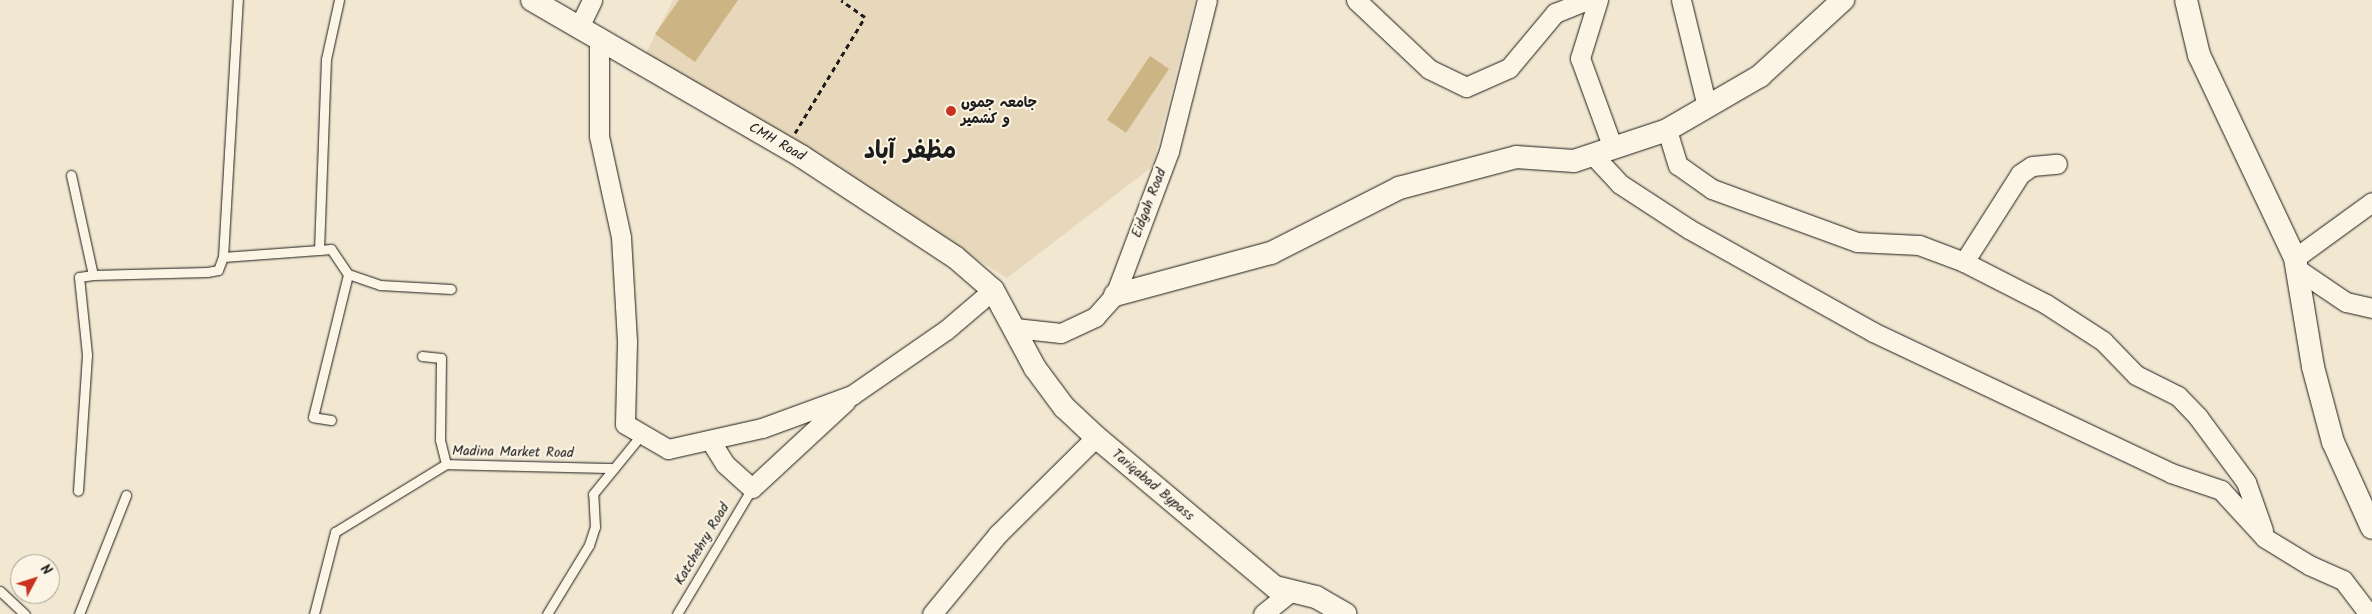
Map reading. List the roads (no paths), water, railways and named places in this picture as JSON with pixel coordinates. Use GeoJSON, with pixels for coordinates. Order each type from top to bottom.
{"type":"FeatureCollection","features":[{"type":"Feature","properties":{"kind":"street","name":"CMH Road"},"geometry":{"type":"LineString","coordinates":[[532,0],[787,147],[947,252],[999,298]]}},
{"type":"Feature","properties":{"kind":"street"},"geometry":{"type":"LineString","coordinates":[[579,27],[592,0]]}},
{"type":"Feature","properties":{"kind":"street","name":"Eidgah Road"},"geometry":{"type":"LineString","coordinates":[[1015,328],[1061,333],[1095,318],[1115,294],[1169,151],[1207,0]]}},
{"type":"Feature","properties":{"kind":"street"},"geometry":{"type":"LineString","coordinates":[[1356,0],[1429,70],[1466,87],[1509,68],[1555,13],[1588,0]]}},
{"type":"Feature","properties":{"kind":"street"},"geometry":{"type":"LineString","coordinates":[[1598,0],[1580,58],[1603,152],[1620,184],[1689,229],[1873,332],[2171,473],[2221,490],[2265,538],[2309,566],[2343,580],[2369,614]]}},
{"type":"Feature","properties":{"kind":"street"},"geometry":{"type":"LineString","coordinates":[[1682,0],[1707,107]]}},
{"type":"Feature","properties":{"kind":"street"},"geometry":{"type":"LineString","coordinates":[[1115,294],[1271,253],[1399,188],[1516,157],[1574,161],[1668,130],[1760,76],[1842,0]]}},
{"type":"Feature","properties":{"kind":"street"},"geometry":{"type":"LineString","coordinates":[[2186,0],[2198,54],[2298,265],[2313,367],[2333,442],[2372,528]]}},
{"type":"Feature","properties":{"kind":"street"},"geometry":{"type":"LineString","coordinates":[[599,39],[598,136],[621,237],[627,342],[625,424],[668,449],[762,428],[852,395]]}},
{"type":"Feature","properties":{"kind":"street"},"geometry":{"type":"LineString","coordinates":[[1668,130],[1678,165],[1712,189],[1857,242],[1918,245],[1964,262],[2046,304],[2103,341],[2136,376],[2178,396],[2246,482],[2265,538]]}},
{"type":"Feature","properties":{"kind":"street"},"geometry":{"type":"LineString","coordinates":[[1964,262],[2020,174],[2032,166],[2057,164]]}},
{"type":"Feature","properties":{"kind":"street"},"geometry":{"type":"LineString","coordinates":[[2298,265],[2372,202]]}},
{"type":"Feature","properties":{"kind":"street"},"geometry":{"type":"LineString","coordinates":[[2298,265],[2346,302],[2372,308]]}},
{"type":"Feature","properties":{"kind":"street"},"geometry":{"type":"LineString","coordinates":[[710,440],[725,464],[752,488],[852,395],[946,330],[999,298]]}},
{"type":"Feature","properties":{"kind":"street","name":"Tariqabad Bypass"},"geometry":{"type":"LineString","coordinates":[[999,298],[1035,368],[1064,407],[1096,437],[1275,587],[1316,597],[1345,614]]}},
{"type":"Feature","properties":{"kind":"street"},"geometry":{"type":"LineString","coordinates":[[932,614],[998,534],[1096,437]]}},
{"type":"Feature","properties":{"kind":"street"},"geometry":{"type":"LineString","coordinates":[[1263,614],[1291,591]]}},
{"type":"Feature","properties":{"kind":"lane"},"geometry":{"type":"LineString","coordinates":[[78,491],[87,355],[79,277],[218,270],[223,257],[238,0]]}},
{"type":"Feature","properties":{"kind":"lane"},"geometry":{"type":"LineString","coordinates":[[319,250],[326,59],[339,0]]}},
{"type":"Feature","properties":{"kind":"lane"},"geometry":{"type":"LineString","coordinates":[[71,175],[93,275]]}},
{"type":"Feature","properties":{"kind":"lane"},"geometry":{"type":"LineString","coordinates":[[223,257],[331,249],[348,274],[380,285],[451,289]]}},
{"type":"Feature","properties":{"kind":"lane"},"geometry":{"type":"LineString","coordinates":[[332,420],[313,417],[348,274]]}},
{"type":"Feature","properties":{"kind":"lane"},"geometry":{"type":"LineString","coordinates":[[422,356],[441,358],[440,440],[446,464]]}},
{"type":"Feature","properties":{"kind":"lane"},"geometry":{"type":"LineString","coordinates":[[547,614],[582,563],[595,527],[594,494],[642,434]]}},
{"type":"Feature","properties":{"kind":"lane","name":"Madina Market Road"},"geometry":{"type":"LineString","coordinates":[[314,614],[335,532],[446,464],[614,468]]}},
{"type":"Feature","properties":{"kind":"lane","name":"Katchehry Road"},"geometry":{"type":"LineString","coordinates":[[677,614],[752,488]]}},
{"type":"Feature","properties":{"kind":"lane"},"geometry":{"type":"LineString","coordinates":[[79,614],[126,495]]}},
{"type":"Feature","properties":{"kind":"lane"},"geometry":{"type":"LineString","coordinates":[[0,591],[25,614]]}},
{"type":"Feature","properties":{"kind":"place","name":"جامعہ جموں و کشمیر"},"geometry":{"type":"Point","coordinates":[951,111]}},
{"type":"Feature","properties":{"kind":"district","name":"مظفر آباد"},"geometry":{"type":"Point","coordinates":[910,152]}}]}
